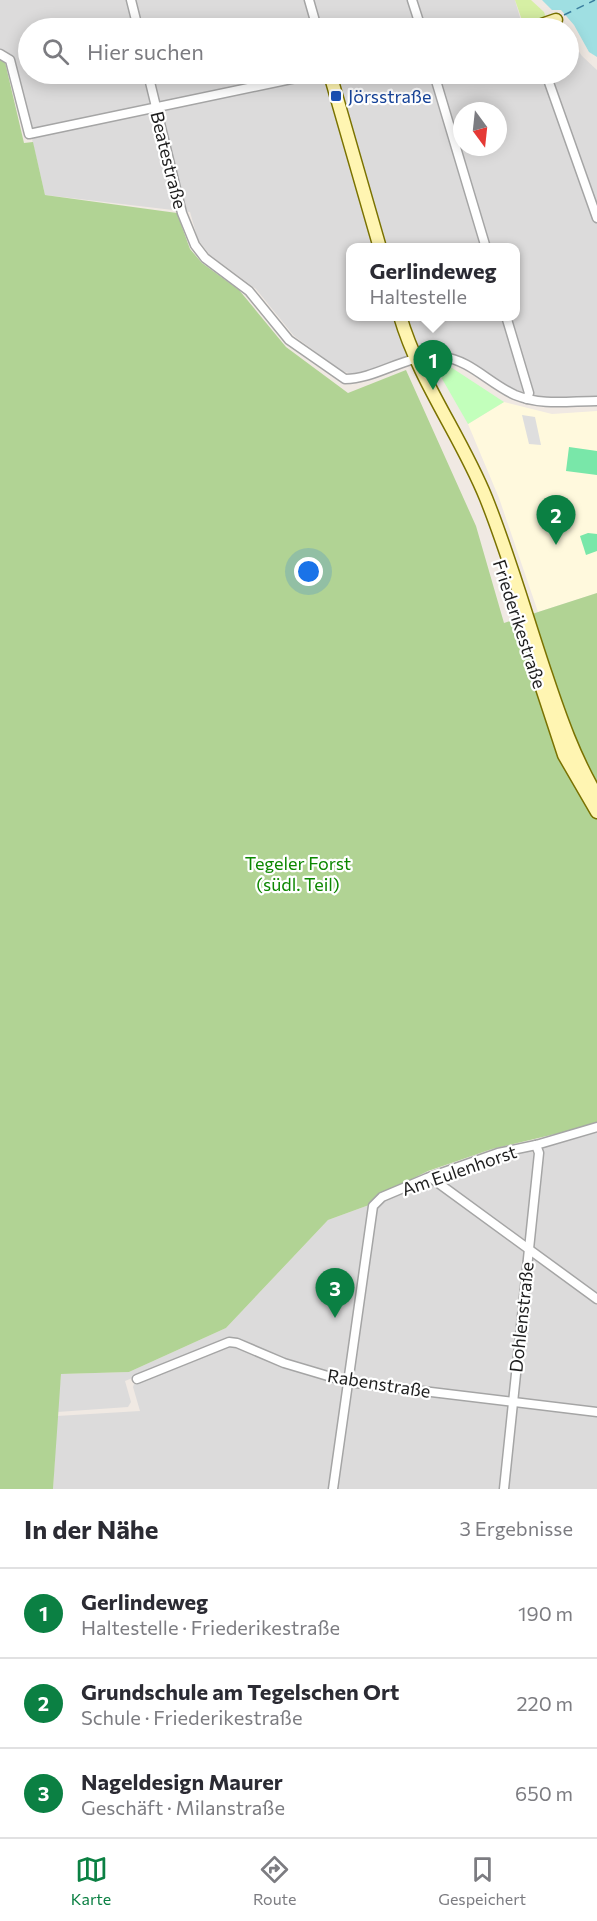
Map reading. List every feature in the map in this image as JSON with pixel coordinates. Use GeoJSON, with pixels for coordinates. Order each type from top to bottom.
{"type":"FeatureCollection","features":[{"type":"Feature","properties":{"kind":"street"},"geometry":{"type":"LineString","coordinates":[[131,0],[136,18]]}},
{"type":"Feature","properties":{"kind":"street"},"geometry":{"type":"LineString","coordinates":[[309,0],[314,18]]}},
{"type":"Feature","properties":{"kind":"street"},"geometry":{"type":"LineString","coordinates":[[412,0],[418,18]]}},
{"type":"Feature","properties":{"kind":"street"},"geometry":{"type":"LineString","coordinates":[[0,54],[10,60],[28,134],[265,84]]}},
{"type":"Feature","properties":{"kind":"street","name":"Beatestraße"},"geometry":{"type":"LineString","coordinates":[[150,84],[182,213],[195,245],[206,258],[249,291],[289,340],[345,379],[356,379],[407,360],[417,359]]}},
{"type":"Feature","properties":{"kind":"street"},"geometry":{"type":"LineString","coordinates":[[333,84],[379,243]]}},
{"type":"Feature","properties":{"kind":"street"},"geometry":{"type":"LineString","coordinates":[[437,84],[485,243]]}},
{"type":"Feature","properties":{"kind":"street"},"geometry":{"type":"LineString","coordinates":[[550,84],[597,218]]}},
{"type":"Feature","properties":{"kind":"street","name":"Friederikestraße"},"geometry":{"type":"LineString","coordinates":[[402,321],[417,359],[470,461],[487,500],[573,752],[597,796]]}},
{"type":"Feature","properties":{"kind":"street"},"geometry":{"type":"LineString","coordinates":[[507,321],[529,393],[527,399]]}},
{"type":"Feature","properties":{"kind":"street"},"geometry":{"type":"LineString","coordinates":[[417,359],[444,357],[459,361],[503,389],[527,399],[556,403],[597,401]]}},
{"type":"Feature","properties":{"kind":"street","name":"Friederikestraße"},"geometry":{"type":"LineString","coordinates":[[453,432],[480,503],[556,732],[575,776],[597,812]]}},
{"type":"Feature","properties":{"kind":"street","name":"Am Eulenhorst"},"geometry":{"type":"LineString","coordinates":[[348,1382],[370,1221],[374,1206],[382,1197],[498,1153],[536,1145],[597,1127]]}},
{"type":"Feature","properties":{"kind":"street","name":"Dohlenstraße"},"geometry":{"type":"LineString","coordinates":[[504,1489],[539,1153],[536,1145]]}},
{"type":"Feature","properties":{"kind":"street"},"geometry":{"type":"LineString","coordinates":[[430,1177],[597,1299]]}},
{"type":"Feature","properties":{"kind":"street","name":"Rabenstraße"},"geometry":{"type":"LineString","coordinates":[[137,1379],[229,1342],[237,1343],[284,1364],[348,1382],[597,1412]]}},
{"type":"Feature","properties":{"kind":"street"},"geometry":{"type":"LineString","coordinates":[[333,1489],[348,1382]]}},
{"type":"Feature","properties":{"kind":"shaded area"},"geometry":{"type":"Polygon","coordinates":[[[0,0],[515,0],[520,18],[18,18],[18,79],[13,58],[0,50],[0,0]]]}},
{"type":"Feature","properties":{"kind":"shaded area"},"geometry":{"type":"Polygon","coordinates":[[[579,52],[597,70],[597,398],[556,402],[516,393],[447,354],[418,353],[355,375],[342,371],[294,336],[256,289],[210,255],[198,240],[190,212],[45,195],[19,84],[579,84],[579,52]]]}},
{"type":"Feature","properties":{"kind":"shaded area"},"geometry":{"type":"Polygon","coordinates":[[[504,402],[552,414],[597,411],[597,593],[538,612],[499,498],[468,424],[504,402]]]}},
{"type":"Feature","properties":{"kind":"shaded area"},"geometry":{"type":"Polygon","coordinates":[[[522,415],[535,417],[541,445],[529,444],[522,415]]]}},
{"type":"Feature","properties":{"kind":"shaded area"},"geometry":{"type":"Polygon","coordinates":[[[597,1130],[597,1296],[536,1250],[532,1232],[542,1150],[547,1145],[597,1130]]]}},
{"type":"Feature","properties":{"kind":"shaded area"},"geometry":{"type":"Polygon","coordinates":[[[529,1149],[535,1155],[524,1239],[440,1180],[439,1177],[529,1149]]]}},
{"type":"Feature","properties":{"kind":"shaded area"},"geometry":{"type":"Polygon","coordinates":[[[425,1182],[434,1183],[522,1247],[524,1251],[512,1395],[507,1398],[358,1380],[353,1373],[374,1210],[383,1200],[425,1182]]]}},
{"type":"Feature","properties":{"kind":"shaded area"},"geometry":{"type":"Polygon","coordinates":[[[369,1205],[346,1376],[221,1341],[125,1381],[131,1402],[128,1407],[57,1412],[61,1374],[129,1372],[226,1328],[328,1220],[369,1205]]]}},
{"type":"Feature","properties":{"kind":"shaded area"},"geometry":{"type":"Polygon","coordinates":[[[538,1259],[597,1302],[597,1409],[519,1399],[531,1260],[538,1259]]]}},
{"type":"Feature","properties":{"kind":"shaded area"},"geometry":{"type":"Polygon","coordinates":[[[229,1344],[343,1385],[330,1489],[53,1489],[57,1416],[140,1411],[134,1384],[229,1344]]]}},
{"type":"Feature","properties":{"kind":"shaded area"},"geometry":{"type":"Polygon","coordinates":[[[352,1386],[505,1403],[510,1406],[502,1489],[335,1489],[349,1391],[352,1386]]]}},
{"type":"Feature","properties":{"kind":"shaded area"},"geometry":{"type":"Polygon","coordinates":[[[516,1406],[597,1414],[597,1489],[506,1489],[516,1406]]]}},
{"type":"Feature","properties":{"kind":"green space"},"geometry":{"type":"Polygon","coordinates":[[[515,0],[531,0],[544,12],[546,18],[521,18],[515,0]]]}},
{"type":"Feature","properties":{"kind":"green space","name":"Tegeler Forst (südl. Teil)"},"geometry":{"type":"Polygon","coordinates":[[[0,59],[5,62],[24,143],[33,142],[45,195],[177,213],[190,249],[202,263],[239,290],[286,347],[348,393],[406,370],[476,526],[504,623],[597,593],[597,1124],[492,1149],[428,1171],[380,1195],[369,1205],[328,1220],[226,1328],[129,1372],[61,1374],[53,1489],[0,1489],[0,59]]]}},
{"type":"Feature","properties":{"kind":"green space"},"geometry":{"type":"Polygon","coordinates":[[[433,363],[446,364],[504,402],[468,424],[433,363]]]}},
{"type":"Feature","properties":{"kind":"green space"},"geometry":{"type":"Polygon","coordinates":[[[569,447],[597,451],[597,475],[566,471],[569,447]]]}},
{"type":"Feature","properties":{"kind":"green space"},"geometry":{"type":"Polygon","coordinates":[[[588,533],[597,534],[597,551],[586,555],[580,536],[588,533]]]}},
{"type":"Feature","properties":{"kind":"water"},"geometry":{"type":"Polygon","coordinates":[[[542,0],[597,0],[597,57],[589,52],[579,34],[579,18],[568,18],[561,10],[552,10],[542,0]]]}},
{"type":"Feature","properties":{"kind":"ferry route"},"geometry":{"type":"LineString","coordinates":[[564,15],[595,0]]}},
{"type":"Feature","properties":{"kind":"place","name":"Jörsstraße"},"geometry":{"type":"Point","coordinates":[336,96]}},
{"type":"Feature","properties":{"kind":"place","name":"Gerlindeweg"},"geometry":{"type":"Point","coordinates":[433,390]}},
{"type":"Feature","properties":{"kind":"place","name":"Grundschule am Tegelschen Ort"},"geometry":{"type":"Point","coordinates":[556,545]}},
{"type":"Feature","properties":{"kind":"place","name":"Nageldesign Maurer"},"geometry":{"type":"Point","coordinates":[335,1318]}}]}
